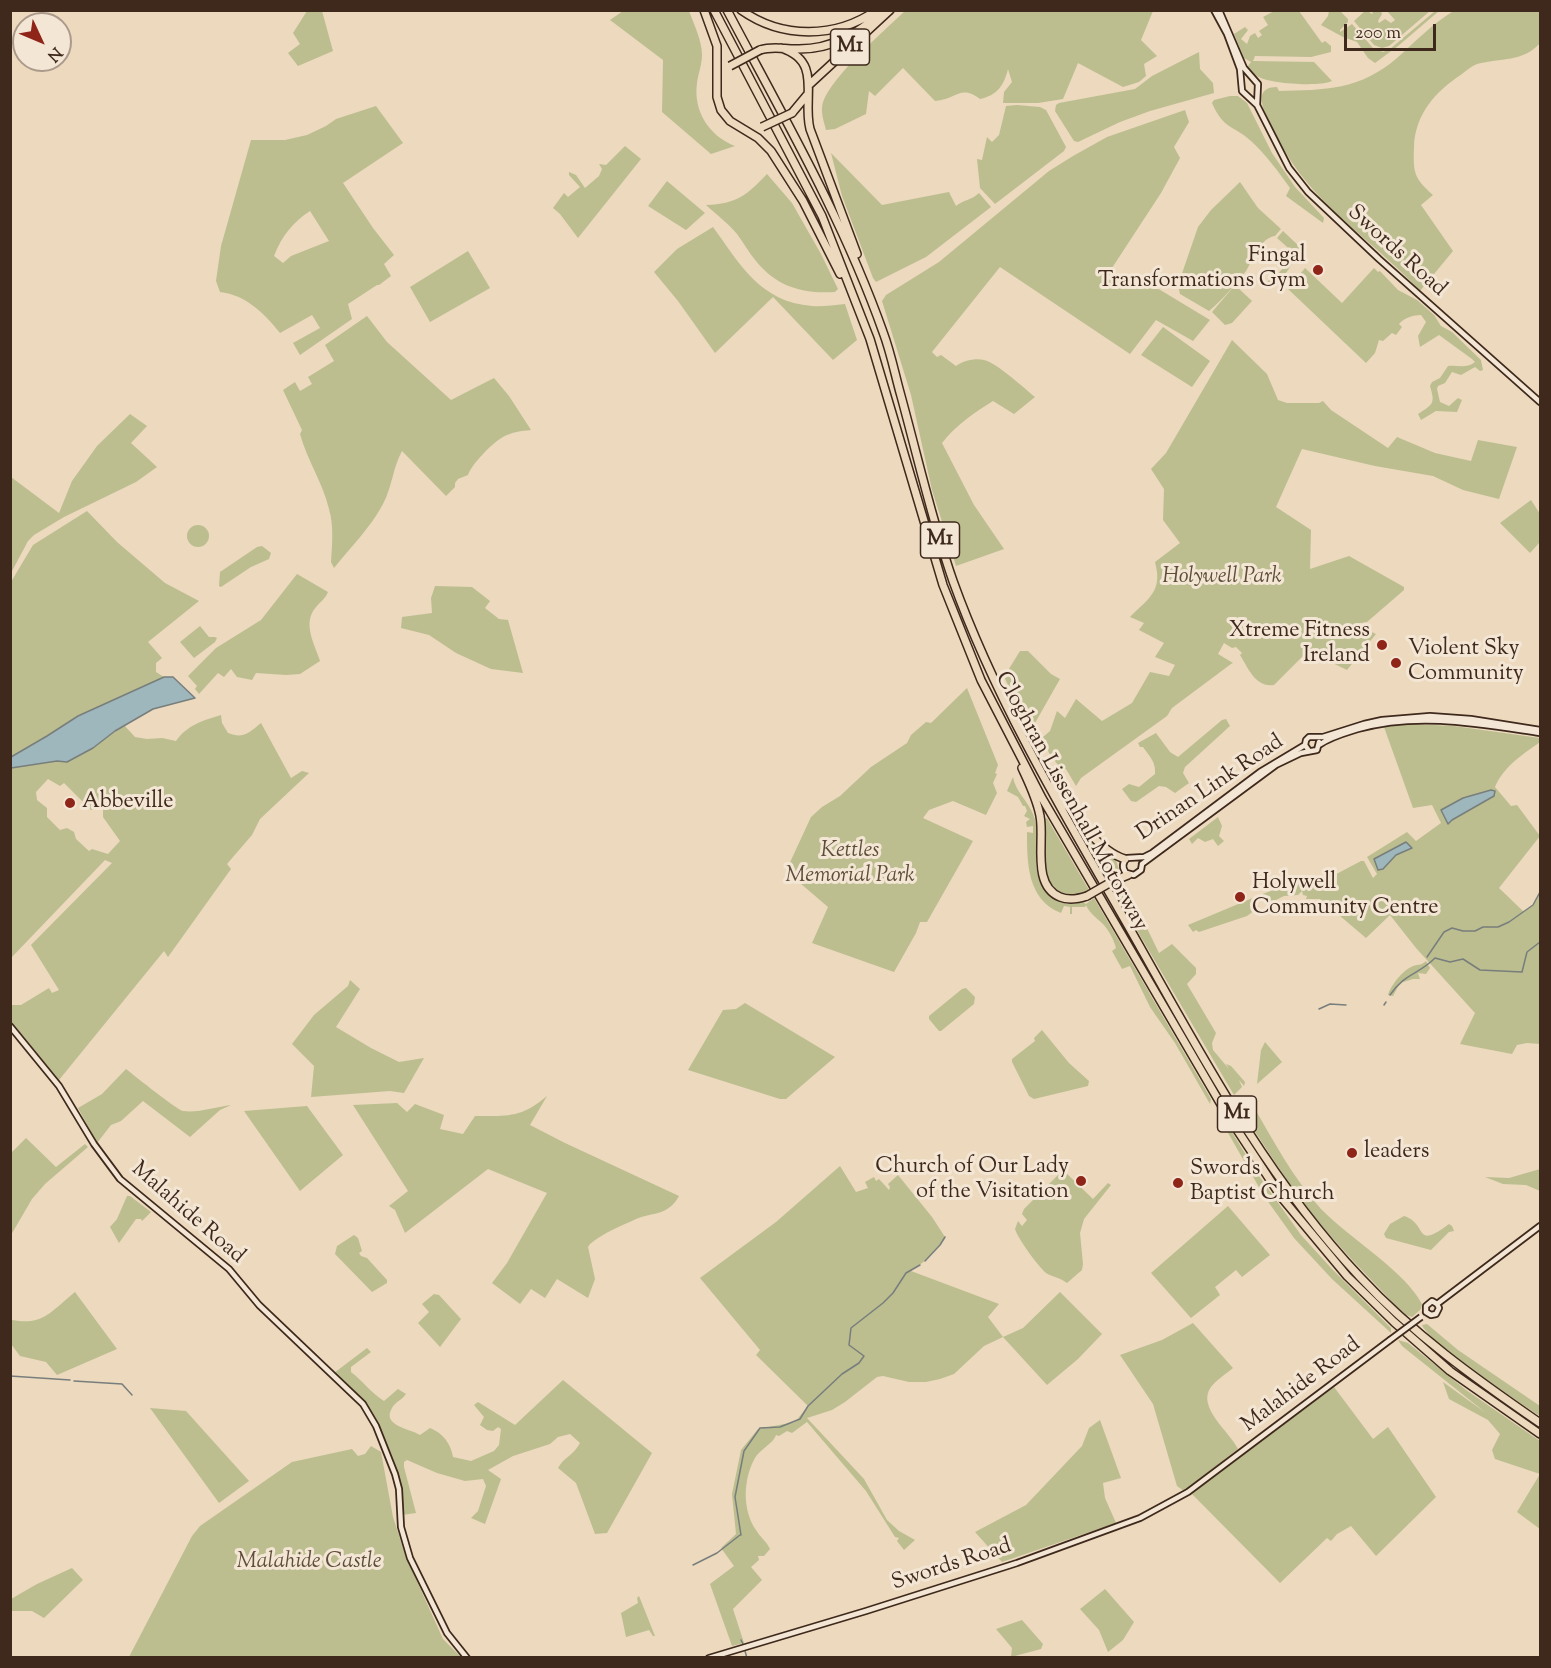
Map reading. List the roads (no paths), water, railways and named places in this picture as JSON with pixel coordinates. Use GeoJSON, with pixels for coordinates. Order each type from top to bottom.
{"type":"FeatureCollection","features":[{"type":"Feature","properties":{"kind":"highway"},"geometry":{"type":"LineString","coordinates":[[704,10],[717,46],[718,103],[725,116],[744,128],[771,151],[803,201],[863,320]]}},
{"type":"Feature","properties":{"kind":"highway","name":"Cloghran Lissenhall Motorway"},"geometry":{"type":"LineString","coordinates":[[714,10],[822,216],[863,320],[943,585],[981,680],[1054,819],[1226,1113],[1282,1198],[1347,1276],[1394,1322],[1465,1382],[1540,1434]]}},
{"type":"Feature","properties":{"kind":"highway","name":"Cloghran Lissenhall Motorway"},"geometry":{"type":"LineString","coordinates":[[727,10],[828,200],[858,267],[885,336],[938,534],[954,583],[991,670],[1021,734],[1058,802],[1221,1087],[1289,1192],[1355,1271],[1399,1316],[1476,1379],[1540,1423]]}},
{"type":"Feature","properties":{"kind":"highway","name":"M1"},"geometry":{"type":"LineString","coordinates":[[741,10],[753,19],[771,27],[802,33],[846,26],[877,10]]}},
{"type":"Feature","properties":{"kind":"highway","name":"M1"},"geometry":{"type":"LineString","coordinates":[[781,48],[814,49],[834,44],[852,36],[884,10]]}},
{"type":"Feature","properties":{"kind":"highway","name":"M1"},"geometry":{"type":"LineString","coordinates":[[810,84],[890,10]]}},
{"type":"Feature","properties":{"kind":"highway"},"geometry":{"type":"LineString","coordinates":[[717,86],[730,66],[760,50],[772,47],[781,48]]}},
{"type":"Feature","properties":{"kind":"highway","name":"M1"},"geometry":{"type":"LineString","coordinates":[[781,48],[789,50],[801,60],[808,72],[810,84],[807,116],[810,129],[885,336]]}},
{"type":"Feature","properties":{"kind":"highway","name":"M1"},"geometry":{"type":"LineString","coordinates":[[744,128],[762,127],[792,113],[808,93]]}},
{"type":"Feature","properties":{"kind":"highway"},"geometry":{"type":"LineString","coordinates":[[981,680],[1034,796],[1040,816],[1042,875],[1052,892],[1063,898],[1075,899],[1087,896],[1113,880],[1128,875]]}},
{"type":"Feature","properties":{"kind":"highway"},"geometry":{"type":"LineString","coordinates":[[1021,734],[1084,827],[1116,856],[1125,859]]}},
{"type":"Feature","properties":{"kind":"main road"},"geometry":{"type":"LineString","coordinates":[[1214,10],[1227,34],[1240,69],[1241,88],[1246,94],[1252,94],[1256,91],[1258,84],[1244,68],[1219,10]]}},
{"type":"Feature","properties":{"kind":"main road"},"geometry":{"type":"LineString","coordinates":[[1241,83],[1246,78],[1252,78]]}},
{"type":"Feature","properties":{"kind":"main road","name":"Swords Road"},"geometry":{"type":"LineString","coordinates":[[1256,91],[1257,105]]}},
{"type":"Feature","properties":{"kind":"main road","name":"Swords Road"},"geometry":{"type":"LineString","coordinates":[[1246,94],[1257,105],[1285,161],[1308,192],[1403,281],[1540,401]]}},
{"type":"Feature","properties":{"kind":"main road","name":"Drinan Link Road"},"geometry":{"type":"LineString","coordinates":[[1316,738],[1364,724],[1420,716],[1464,718],[1540,731]]}},
{"type":"Feature","properties":{"kind":"main road","name":"Drinan Link Road"},"geometry":{"type":"LineString","coordinates":[[1319,745],[1330,738],[1365,727],[1412,720],[1458,721],[1540,731]]}},
{"type":"Feature","properties":{"kind":"main road"},"geometry":{"type":"LineString","coordinates":[[1307,738],[1316,738],[1319,745],[1317,750],[1309,751],[1305,745],[1307,738]]}},
{"type":"Feature","properties":{"kind":"main road","name":"Drinan Link Road"},"geometry":{"type":"LineString","coordinates":[[1134,857],[1152,853],[1267,767],[1305,745]]}},
{"type":"Feature","properties":{"kind":"main road","name":"Drinan Link Road"},"geometry":{"type":"LineString","coordinates":[[1142,864],[1276,765],[1309,751]]}},
{"type":"Feature","properties":{"kind":"main road"},"geometry":{"type":"LineString","coordinates":[[1134,857],[1142,864],[1139,873],[1128,875],[1123,868],[1125,859],[1134,857]]}},
{"type":"Feature","properties":{"kind":"main road","name":"Malahide Road"},"geometry":{"type":"LineString","coordinates":[[10,1026],[59,1086],[94,1144],[128,1187],[229,1269],[259,1305],[363,1404],[376,1426],[395,1474],[399,1489],[401,1527],[410,1558],[447,1633],[467,1658]]}},
{"type":"Feature","properties":{"kind":"main road"},"geometry":{"type":"LineString","coordinates":[[1437,1304],[1540,1226]]}},
{"type":"Feature","properties":{"kind":"main road"},"geometry":{"type":"LineString","coordinates":[[1428,1303],[1437,1304],[1439,1310],[1436,1314],[1431,1315],[1426,1312],[1428,1303]]}},
{"type":"Feature","properties":{"kind":"main road","name":"Malahide Road"},"geometry":{"type":"LineString","coordinates":[[1197,1486],[1426,1312]]}},
{"type":"Feature","properties":{"kind":"main road","name":"Swords Road"},"geometry":{"type":"LineString","coordinates":[[709,1658],[1039,1556],[1140,1518],[1197,1486]]}},
{"type":"Feature","properties":{"kind":"water"},"geometry":{"type":"Polygon","coordinates":[[[164,677],[173,677],[195,698],[153,709],[67,762],[57,761],[11,768],[11,757],[78,716],[164,677]]]}},
{"type":"Feature","properties":{"kind":"water"},"geometry":{"type":"Polygon","coordinates":[[[1491,790],[1495,791],[1494,796],[1448,824],[1441,810],[1463,798],[1491,790]]]}},
{"type":"Feature","properties":{"kind":"water"},"geometry":{"type":"Polygon","coordinates":[[[1406,842],[1412,848],[1396,855],[1383,869],[1378,870],[1374,859],[1406,842]]]}},
{"type":"Feature","properties":{"kind":"waterway"},"geometry":{"type":"LineString","coordinates":[[1427,957],[1444,932],[1452,928],[1475,931],[1483,927],[1498,927],[1533,905],[1540,892]]}},
{"type":"Feature","properties":{"kind":"waterway"},"geometry":{"type":"LineString","coordinates":[[1390,995],[1401,982],[1435,958],[1450,962],[1463,959],[1480,970],[1522,972],[1527,952],[1540,942]]}},
{"type":"Feature","properties":{"kind":"waterway"},"geometry":{"type":"LineString","coordinates":[[1319,1009],[1330,1004],[1346,1005]]}},
{"type":"Feature","properties":{"kind":"waterway"},"geometry":{"type":"LineString","coordinates":[[925,1261],[945,1237]]}},
{"type":"Feature","properties":{"kind":"waterway"},"geometry":{"type":"LineString","coordinates":[[741,1535],[735,1497],[744,1451],[760,1428],[780,1427],[800,1419],[808,1406],[842,1374],[859,1363],[864,1356],[849,1345],[851,1328],[883,1303],[893,1293],[906,1273],[920,1265]]}},
{"type":"Feature","properties":{"kind":"waterway"},"geometry":{"type":"LineString","coordinates":[[10,1376],[70,1380]]}},
{"type":"Feature","properties":{"kind":"waterway"},"geometry":{"type":"LineString","coordinates":[[74,1381],[122,1384],[132,1395]]}},
{"type":"Feature","properties":{"kind":"waterway"},"geometry":{"type":"LineString","coordinates":[[693,1565],[717,1553],[740,1535]]}},
{"type":"Feature","properties":{"kind":"waterway"},"geometry":{"type":"LineString","coordinates":[[741,1640],[743,1644]]}},
{"type":"Feature","properties":{"kind":"waterway"},"geometry":{"type":"LineString","coordinates":[[745,1651],[747,1658]]}},
{"type":"Feature","properties":{"kind":"place","name":"Fingal Transformations Gym"},"geometry":{"type":"Point","coordinates":[1318,270]}},
{"type":"Feature","properties":{"kind":"place","name":"Xtreme Fitness Ireland"},"geometry":{"type":"Point","coordinates":[1382,645]}},
{"type":"Feature","properties":{"kind":"place","name":"Violent Sky Community"},"geometry":{"type":"Point","coordinates":[1396,663]}},
{"type":"Feature","properties":{"kind":"place","name":"Abbeville"},"geometry":{"type":"Point","coordinates":[70,803]}},
{"type":"Feature","properties":{"kind":"place","name":"Holywell Community Centre"},"geometry":{"type":"Point","coordinates":[1240,897]}},
{"type":"Feature","properties":{"kind":"place","name":"leaders"},"geometry":{"type":"Point","coordinates":[1352,1153]}},
{"type":"Feature","properties":{"kind":"place","name":"Church of Our Lady of the Visitation"},"geometry":{"type":"Point","coordinates":[1081,1181]}},
{"type":"Feature","properties":{"kind":"place","name":"Swords Baptist Church"},"geometry":{"type":"Point","coordinates":[1178,1183]}},
{"type":"Feature","properties":{"kind":"park label","name":"Holywell Park"},"geometry":{"type":"Point","coordinates":[1222,578]}},
{"type":"Feature","properties":{"kind":"park label","name":"Kettles Memorial Park"},"geometry":{"type":"Point","coordinates":[850,864]}},
{"type":"Feature","properties":{"kind":"park label","name":"Malahide Castle"},"geometry":{"type":"Point","coordinates":[309,1563]}}]}
